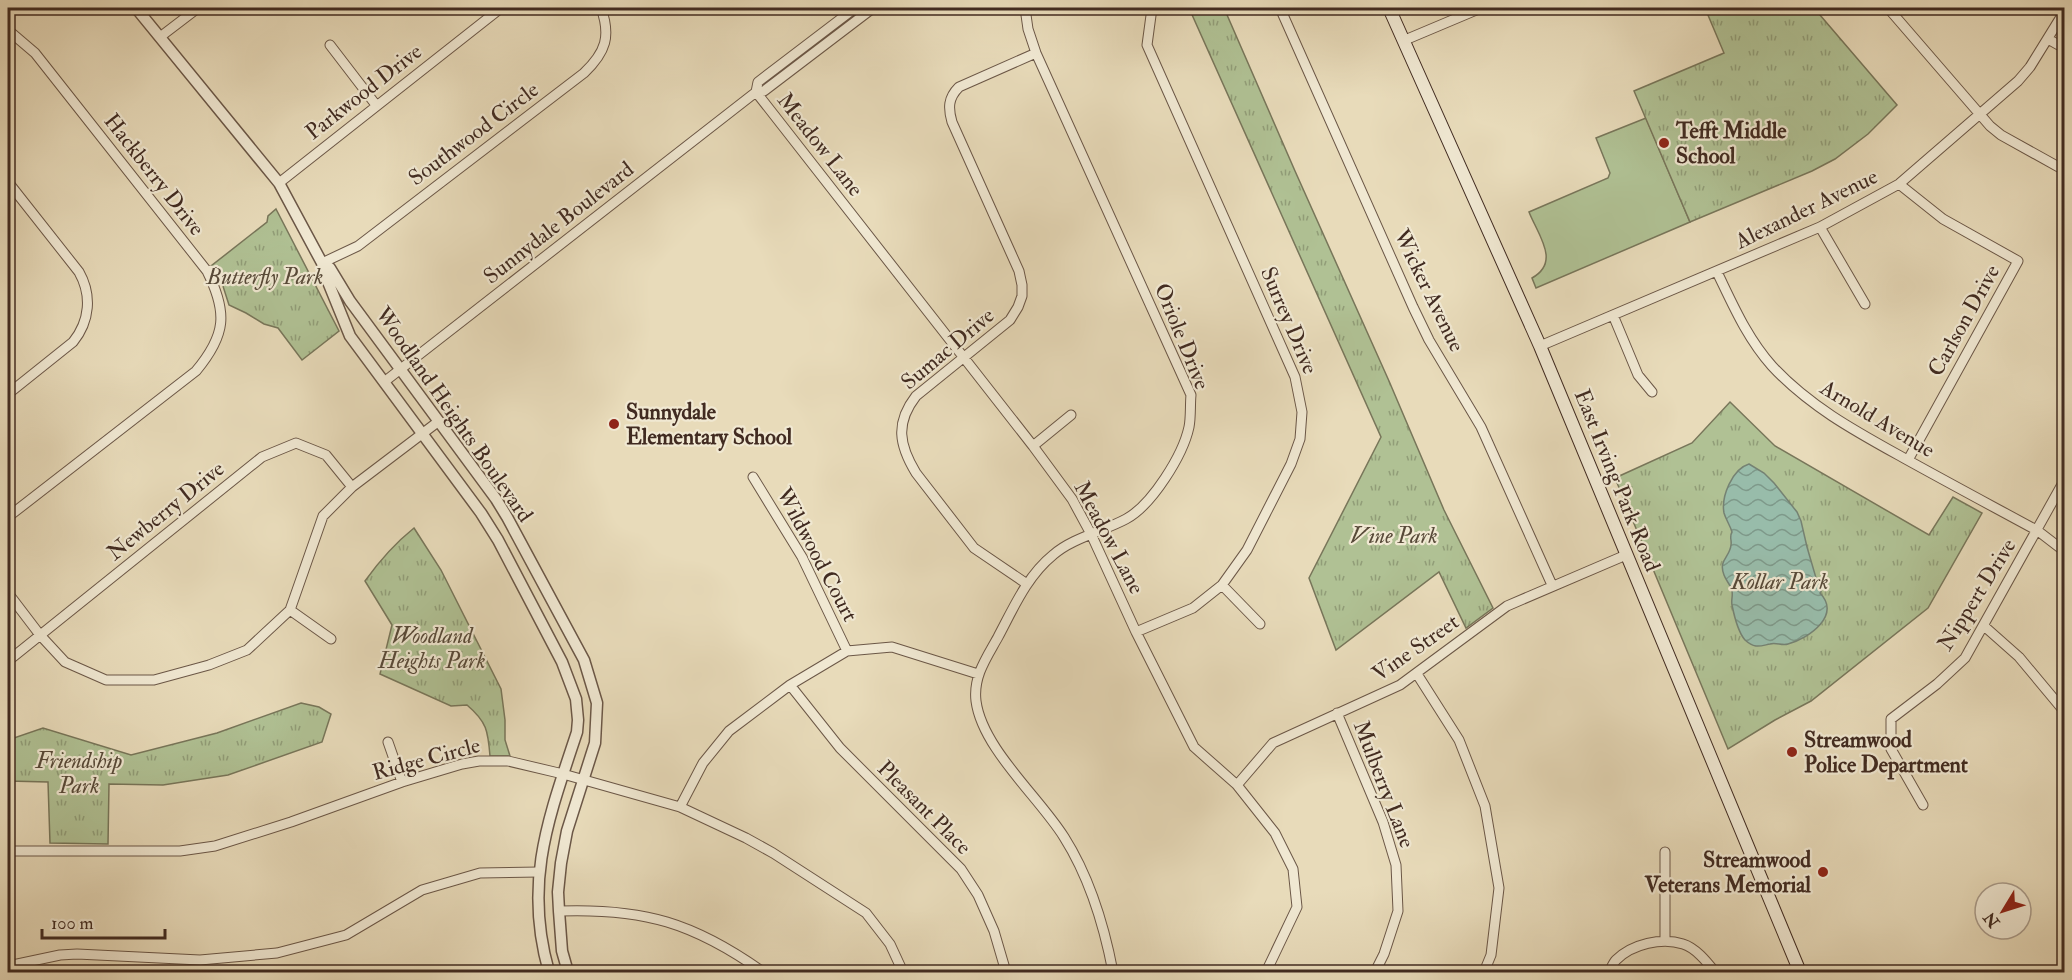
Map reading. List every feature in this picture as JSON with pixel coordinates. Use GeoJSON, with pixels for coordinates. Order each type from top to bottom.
{"type":"FeatureCollection","features":[{"type":"Feature","properties":{"kind":"main road","name":"East Irving Park Road"},"geometry":{"type":"LineString","coordinates":[[1389,8],[1540,346],[1800,972]]}},
{"type":"Feature","properties":{"kind":"street","name":"Woodland Heights Boulevard"},"geometry":{"type":"LineString","coordinates":[[136,8],[279,183],[322,263],[350,336],[492,530],[562,662],[576,699],[578,720],[577,732],[548,822],[539,872],[538,919],[548,972]]}},
{"type":"Feature","properties":{"kind":"street"},"geometry":{"type":"LineString","coordinates":[[160,37],[198,8]]}},
{"type":"Feature","properties":{"kind":"street","name":"Parkwood Drive"},"geometry":{"type":"LineString","coordinates":[[279,183],[501,8]]}},
{"type":"Feature","properties":{"kind":"street","name":"Southwood Circle"},"geometry":{"type":"LineString","coordinates":[[322,263],[358,246],[584,73],[597,59],[607,39],[607,26],[601,8]]}},
{"type":"Feature","properties":{"kind":"street","name":"Sunnydale Boulevard"},"geometry":{"type":"LineString","coordinates":[[756,92],[758,82],[855,8]]}},
{"type":"Feature","properties":{"kind":"street","name":"Sunnydale Boulevard"},"geometry":{"type":"LineString","coordinates":[[384,382],[756,92],[764,92],[873,8]]}},
{"type":"Feature","properties":{"kind":"street","name":"Oriole Drive"},"geometry":{"type":"LineString","coordinates":[[1025,8],[1028,28],[1036,53],[1191,395],[1189,427],[1175,462],[1153,496],[1128,518],[1053,554],[1027,585],[978,674],[976,700],[986,732],[1064,837],[1080,864],[1102,923],[1113,972]]}},
{"type":"Feature","properties":{"kind":"street","name":"Surrey Drive"},"geometry":{"type":"LineString","coordinates":[[1136,632],[1193,608],[1222,585],[1247,550],[1291,464],[1301,427],[1300,398],[1295,377],[1148,45],[1152,8]]}},
{"type":"Feature","properties":{"kind":"street","name":"Wicker Avenue"},"geometry":{"type":"LineString","coordinates":[[1280,8],[1413,308],[1429,340],[1481,427],[1552,585]]}},
{"type":"Feature","properties":{"kind":"street"},"geometry":{"type":"LineString","coordinates":[[1405,40],[1481,8]]}},
{"type":"Feature","properties":{"kind":"street"},"geometry":{"type":"LineString","coordinates":[[1888,8],[2001,135],[2064,170]]}},
{"type":"Feature","properties":{"kind":"street","name":"Alexander Avenue"},"geometry":{"type":"LineString","coordinates":[[1540,346],[1820,227],[1899,184],[2018,81],[2030,67],[2064,12]]}},
{"type":"Feature","properties":{"kind":"street","name":"Hackberry Drive"},"geometry":{"type":"LineString","coordinates":[[8,30],[35,53],[207,271],[219,295],[221,326],[212,352],[196,371],[8,517]]}},
{"type":"Feature","properties":{"kind":"street"},"geometry":{"type":"LineString","coordinates":[[2048,39],[2064,48]]}},
{"type":"Feature","properties":{"kind":"street"},"geometry":{"type":"LineString","coordinates":[[330,45],[376,105]]}},
{"type":"Feature","properties":{"kind":"street","name":"Sumac Drive"},"geometry":{"type":"LineString","coordinates":[[1027,585],[974,548],[916,473],[902,444],[902,424],[906,409],[925,387],[1010,320],[1018,307],[1022,285],[1019,271],[952,122],[949,109],[953,94],[959,87],[1036,53]]}},
{"type":"Feature","properties":{"kind":"street","name":"Meadow Lane"},"geometry":{"type":"LineString","coordinates":[[756,92],[1072,499],[1194,747],[1237,785],[1275,833],[1293,869],[1297,907],[1266,972]]}},
{"type":"Feature","properties":{"kind":"street"},"geometry":{"type":"LineString","coordinates":[[8,182],[79,272],[86,288],[88,301],[85,324],[73,342],[8,394]]}},
{"type":"Feature","properties":{"kind":"street","name":"Carlson Drive"},"geometry":{"type":"LineString","coordinates":[[1899,184],[1943,219],[2018,261],[1908,460]]}},
{"type":"Feature","properties":{"kind":"street"},"geometry":{"type":"LineString","coordinates":[[1820,227],[1865,304]]}},
{"type":"Feature","properties":{"kind":"street","name":"Woodland Heights Boulevard"},"geometry":{"type":"LineString","coordinates":[[322,263],[330,268],[350,301],[507,517],[588,670],[596,696],[595,743],[562,851],[558,892],[561,943],[567,969]]}},
{"type":"Feature","properties":{"kind":"street","name":"Arnold Avenue"},"geometry":{"type":"LineString","coordinates":[[1718,272],[1749,334],[1772,366],[1794,388],[1842,423],[2038,531],[2064,551]]}},
{"type":"Feature","properties":{"kind":"street"},"geometry":{"type":"LineString","coordinates":[[1613,315],[1638,375],[1652,392]]}},
{"type":"Feature","properties":{"kind":"street"},"geometry":{"type":"LineString","coordinates":[[1033,446],[1071,415]]}},
{"type":"Feature","properties":{"kind":"street"},"geometry":{"type":"LineString","coordinates":[[8,593],[40,635],[65,662],[106,680],[154,680],[209,665],[247,650],[290,610],[323,516],[352,487],[439,421]]}},
{"type":"Feature","properties":{"kind":"street","name":"Newberry Drive"},"geometry":{"type":"LineString","coordinates":[[8,661],[262,457],[296,443],[326,455],[352,487]]}},
{"type":"Feature","properties":{"kind":"street","name":"Wildwood Court"},"geometry":{"type":"LineString","coordinates":[[753,477],[802,557],[847,651]]}},
{"type":"Feature","properties":{"kind":"street","name":"Nippert Drive"},"geometry":{"type":"LineString","coordinates":[[1923,805],[1891,749],[1891,719],[1937,684],[1965,658],[2064,481]]}},
{"type":"Feature","properties":{"kind":"street","name":"Vine Street"},"geometry":{"type":"LineString","coordinates":[[1237,785],[1273,743],[1384,694],[1417,674],[1501,610],[1552,585],[1626,555]]}},
{"type":"Feature","properties":{"kind":"street"},"geometry":{"type":"LineString","coordinates":[[1222,585],[1260,624]]}},
{"type":"Feature","properties":{"kind":"street"},"geometry":{"type":"LineString","coordinates":[[290,610],[331,639]]}},
{"type":"Feature","properties":{"kind":"street"},"geometry":{"type":"LineString","coordinates":[[1984,626],[2019,657],[2064,711]]}},
{"type":"Feature","properties":{"kind":"street"},"geometry":{"type":"LineString","coordinates":[[680,807],[703,763],[729,731],[790,685],[847,651],[892,647],[978,674]]}},
{"type":"Feature","properties":{"kind":"street"},"geometry":{"type":"LineString","coordinates":[[1417,674],[1459,740],[1485,806],[1499,888],[1491,955],[1484,972]]}},
{"type":"Feature","properties":{"kind":"street","name":"Pleasant Place"},"geometry":{"type":"LineString","coordinates":[[790,685],[840,748],[960,869],[978,895],[994,931],[1006,972]]}},
{"type":"Feature","properties":{"kind":"street","name":"Mulberry Lane"},"geometry":{"type":"LineString","coordinates":[[1337,713],[1383,822],[1396,865],[1398,910],[1384,954],[1375,972]]}},
{"type":"Feature","properties":{"kind":"street"},"geometry":{"type":"LineString","coordinates":[[388,742],[402,782]]}},
{"type":"Feature","properties":{"kind":"street","name":"Ridge Circle"},"geometry":{"type":"LineString","coordinates":[[8,851],[169,851],[215,846],[291,822],[402,782],[462,764],[497,760],[563,774],[680,807],[746,838],[866,913],[890,944],[903,972]]}},
{"type":"Feature","properties":{"kind":"street"},"geometry":{"type":"LineString","coordinates":[[1665,852],[1665,941]]}},
{"type":"Feature","properties":{"kind":"street"},"geometry":{"type":"LineString","coordinates":[[8,966],[76,954],[200,960],[278,953],[346,934],[422,890],[480,873],[539,872]]}},
{"type":"Feature","properties":{"kind":"street"},"geometry":{"type":"LineString","coordinates":[[559,911],[624,912],[683,926],[707,937],[763,972]]}},
{"type":"Feature","properties":{"kind":"street"},"geometry":{"type":"LineString","coordinates":[[1609,972],[1615,960],[1639,946],[1665,941],[1685,944],[1704,959],[1715,972]]}},
{"type":"Feature","properties":{"kind":"street"},"geometry":{"type":"LineString","coordinates":[[548,972],[567,969]]}},
{"type":"Feature","properties":{"kind":"green space","name":"Vine Park"},"geometry":{"type":"Polygon","coordinates":[[[1189,8],[1224,8],[1444,510],[1493,608],[1466,628],[1439,572],[1336,650],[1309,578],[1381,437],[1189,8]]]}},
{"type":"Feature","properties":{"kind":"green space"},"geometry":{"type":"Polygon","coordinates":[[[1705,8],[1814,8],[1897,105],[1868,134],[1835,159],[1812,171],[1690,222],[1634,91],[1724,53],[1705,8]]]}},
{"type":"Feature","properties":{"kind":"green space"},"geometry":{"type":"Polygon","coordinates":[[[1646,118],[1690,222],[1536,288],[1532,278],[1541,272],[1546,256],[1542,239],[1529,212],[1608,178],[1610,173],[1596,138],[1646,118]]]}},
{"type":"Feature","properties":{"kind":"green space","name":"Butterfly Park"},"geometry":{"type":"Polygon","coordinates":[[[276,209],[339,331],[302,360],[278,328],[264,324],[229,305],[222,283],[211,266],[267,222],[268,216],[276,209]]]}},
{"type":"Feature","properties":{"kind":"green space","name":"Kollar Park"},"geometry":{"type":"Polygon","coordinates":[[[1730,402],[1775,446],[1929,535],[1953,497],[1982,513],[1928,608],[1811,701],[1728,749],[1615,478],[1692,443],[1730,402]]]}},
{"type":"Feature","properties":{"kind":"green space","name":"Woodland Heights Park"},"geometry":{"type":"Polygon","coordinates":[[[414,528],[441,570],[501,689],[505,740],[510,756],[490,756],[483,722],[467,705],[451,706],[380,674],[392,625],[365,581],[400,540],[414,528]]]}},
{"type":"Feature","properties":{"kind":"green space","name":"Friendship Park"},"geometry":{"type":"Polygon","coordinates":[[[301,703],[319,707],[331,714],[322,742],[228,775],[163,785],[109,784],[108,844],[50,843],[48,782],[8,781],[8,740],[43,728],[131,755],[217,733],[301,703]]]}},
{"type":"Feature","properties":{"kind":"water"},"geometry":{"type":"Polygon","coordinates":[[[1749,464],[1764,473],[1774,483],[1797,512],[1816,578],[1823,586],[1820,593],[1826,601],[1825,617],[1805,637],[1786,644],[1758,646],[1745,640],[1740,633],[1732,605],[1731,589],[1722,566],[1730,549],[1732,532],[1724,513],[1724,499],[1733,477],[1749,464]]]}},
{"type":"Feature","properties":{"kind":"place","name":"Tefft Middle School"},"geometry":{"type":"Point","coordinates":[1664,143]}},
{"type":"Feature","properties":{"kind":"place","name":"Sunnydale Elementary School"},"geometry":{"type":"Point","coordinates":[614,424]}},
{"type":"Feature","properties":{"kind":"place","name":"Streamwood Police Department"},"geometry":{"type":"Point","coordinates":[1792,752]}},
{"type":"Feature","properties":{"kind":"place","name":"Streamwood Veterans Memorial"},"geometry":{"type":"Point","coordinates":[1823,872]}}]}
